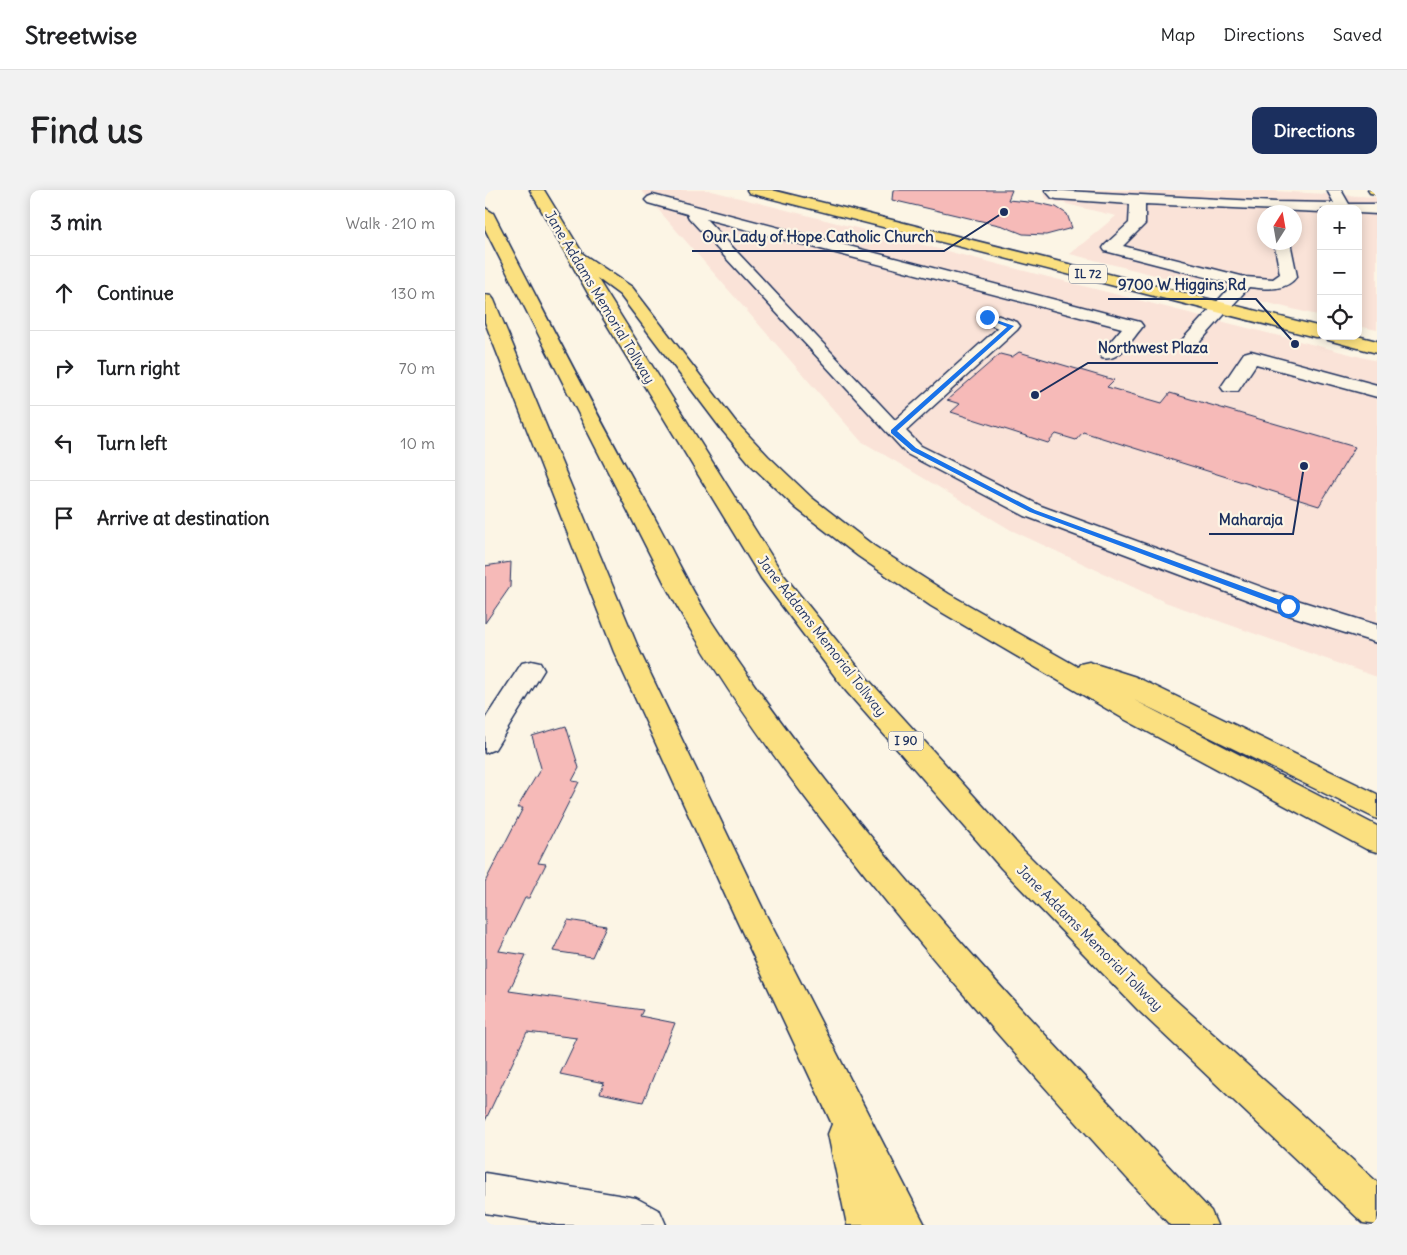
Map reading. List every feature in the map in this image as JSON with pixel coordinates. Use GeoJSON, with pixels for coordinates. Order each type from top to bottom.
{"type":"FeatureCollection","features":[{"type":"Feature","properties":{"kind":"main road","name":"Jane Addams Memorial Tollway"},"geometry":{"type":"LineString","coordinates":[[537,190],[722,498],[773,578],[856,684],[1012,859],[1150,999],[1377,1209]]}},
{"type":"Feature","properties":{"kind":"main road","name":"IL 72"},"geometry":{"type":"LineString","coordinates":[[754,190],[1317,331]]}},
{"type":"Feature","properties":{"kind":"main road"},"geometry":{"type":"LineString","coordinates":[[485,213],[639,511],[701,625],[749,698],[835,818],[1005,1019],[1197,1225]]}},
{"type":"Feature","properties":{"kind":"main road"},"geometry":{"type":"LineString","coordinates":[[575,255],[626,291],[729,426],[760,461],[804,503],[867,551],[940,600],[1134,712],[1377,840]]}},
{"type":"Feature","properties":{"kind":"main road"},"geometry":{"type":"LineString","coordinates":[[485,300],[627,652],[753,922],[838,1096],[905,1225]]}},
{"type":"Feature","properties":{"kind":"main road"},"geometry":{"type":"LineString","coordinates":[[1350,340],[1377,347]]}},
{"type":"Feature","properties":{"kind":"main road"},"geometry":{"type":"LineString","coordinates":[[1011,641],[1126,684],[1377,807]]}},
{"type":"Feature","properties":{"kind":"main road"},"geometry":{"type":"LineString","coordinates":[[838,1096],[867,1225]]}},
{"type":"Feature","properties":{"kind":"street"},"geometry":{"type":"LineString","coordinates":[[1052,190],[1057,195],[1257,208]]}},
{"type":"Feature","properties":{"kind":"street"},"geometry":{"type":"LineString","coordinates":[[1334,190],[1342,205]]}},
{"type":"Feature","properties":{"kind":"street"},"geometry":{"type":"LineString","coordinates":[[1138,199],[1137,224],[1111,248],[1245,282],[1276,284],[1289,276],[1284,250]]}},
{"type":"Feature","properties":{"kind":"street"},"geometry":{"type":"LineString","coordinates":[[653,200],[1134,326],[1109,354]]}},
{"type":"Feature","properties":{"kind":"street"},"geometry":{"type":"LineString","coordinates":[[1302,209],[1317,209]]}},
{"type":"Feature","properties":{"kind":"street"},"geometry":{"type":"LineString","coordinates":[[1362,209],[1377,209]]}},
{"type":"Feature","properties":{"kind":"street"},"geometry":{"type":"LineString","coordinates":[[697,211],[694,215],[894,431],[914,450],[1033,511],[1288,606],[1377,634]]}},
{"type":"Feature","properties":{"kind":"street"},"geometry":{"type":"LineString","coordinates":[[1191,340],[1245,282]]}},
{"type":"Feature","properties":{"kind":"street"},"geometry":{"type":"LineString","coordinates":[[894,431],[1011,326],[987,317]]}},
{"type":"Feature","properties":{"kind":"street"},"geometry":{"type":"LineString","coordinates":[[1231,387],[1251,357],[1377,391]]}},
{"type":"Feature","properties":{"kind":"street"},"geometry":{"type":"LineString","coordinates":[[485,742],[531,670]]}},
{"type":"Feature","properties":{"kind":"street"},"geometry":{"type":"LineString","coordinates":[[485,1193],[641,1222]]}},
{"type":"Feature","properties":{"kind":"shaded area"},"geometry":{"type":"Polygon","coordinates":[[[641,190],[708,190],[1377,361],[1377,677],[1165,602],[1011,530],[861,441],[641,190]]]}},
{"type":"Feature","properties":{"kind":"shaded area"},"geometry":{"type":"Polygon","coordinates":[[[1043,190],[1255,190],[1377,197],[1377,330],[1362,327],[1362,205],[1317,205],[1317,315],[1070,254],[1116,216],[1046,199],[1043,190]]]}},
{"type":"Feature","properties":{"kind":"building"},"geometry":{"type":"Polygon","coordinates":[[[893,190],[1012,190],[1008,200],[1056,207],[1067,214],[1072,228],[1046,235],[1023,234],[1003,226],[892,200],[893,190]]]}},
{"type":"Feature","properties":{"kind":"building"},"geometry":{"type":"Polygon","coordinates":[[[1019,352],[1114,380],[1107,387],[1162,403],[1170,393],[1355,447],[1319,506],[1083,432],[1076,440],[1056,434],[1048,443],[951,412],[960,404],[947,400],[1000,354],[1012,357],[1019,352]]]}},
{"type":"Feature","properties":{"kind":"building"},"geometry":{"type":"Polygon","coordinates":[[[511,562],[510,587],[485,623],[485,566],[511,562]]]}},
{"type":"Feature","properties":{"kind":"building"},"geometry":{"type":"Polygon","coordinates":[[[566,726],[579,768],[572,781],[579,782],[538,863],[546,864],[529,898],[525,898],[499,951],[526,955],[509,991],[643,1010],[640,1016],[675,1023],[643,1102],[600,1093],[604,1083],[560,1074],[577,1038],[527,1032],[485,1121],[485,882],[523,808],[517,808],[541,768],[532,736],[566,726]]]}},
{"type":"Feature","properties":{"kind":"building"},"geometry":{"type":"Polygon","coordinates":[[[568,920],[606,926],[592,957],[553,951],[568,920]]]}},
{"type":"Feature","properties":{"kind":"place","name":"Our Lady of Hope Catholic Church"},"geometry":{"type":"Point","coordinates":[1004,212]}},
{"type":"Feature","properties":{"kind":"place","name":"9700 W Higgins Rd"},"geometry":{"type":"Point","coordinates":[1295,344]}},
{"type":"Feature","properties":{"kind":"place","name":"Northwest Plaza"},"geometry":{"type":"Point","coordinates":[1035,395]}},
{"type":"Feature","properties":{"kind":"place","name":"Maharaja"},"geometry":{"type":"Point","coordinates":[1304,466]}},
{"type":"Feature","properties":{"kind":"route"},"geometry":{"type":"LineString","coordinates":[[987,317],[1011,326],[894,431],[914,450],[1033,511],[1288,606]]}}]}
